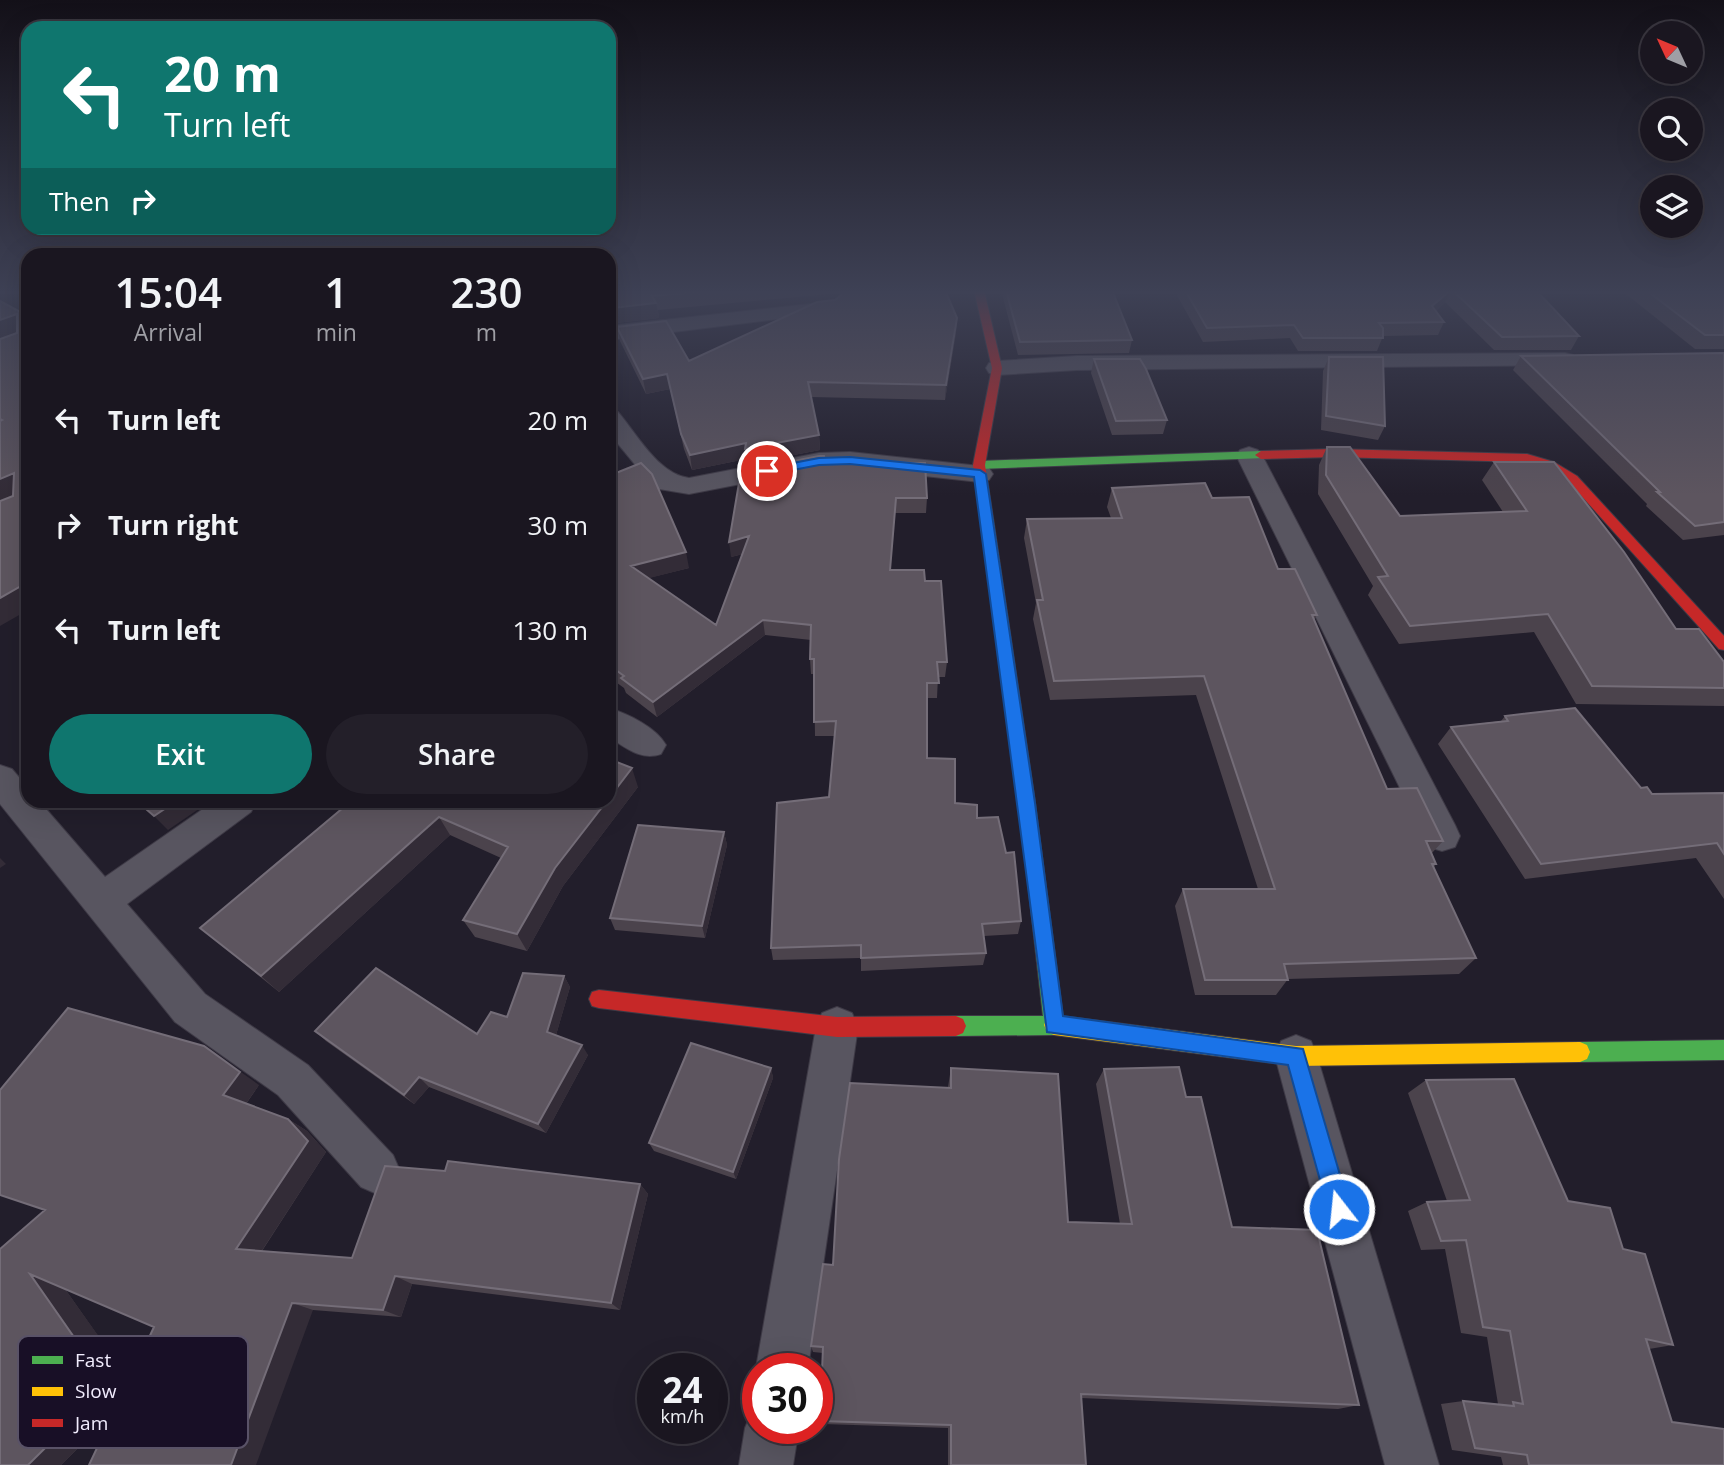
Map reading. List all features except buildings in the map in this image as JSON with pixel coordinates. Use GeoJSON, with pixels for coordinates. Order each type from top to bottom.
{"type":"FeatureCollection","features":[{"type":"Feature","properties":{"kind":"street"},"geometry":{"type":"LineString","coordinates":[[995,358],[997,368],[979,469],[1027,803],[1054,1025]]}},
{"type":"Feature","properties":{"kind":"street"},"geometry":{"type":"LineString","coordinates":[[997,368],[1077,363],[1586,359]]}},
{"type":"Feature","properties":{"kind":"street"},"geometry":{"type":"LineString","coordinates":[[616,425],[650,468],[668,483],[689,486],[819,461],[850,460],[979,469],[1249,455],[1513,456],[1550,465],[1573,479],[1724,645]]}},
{"type":"Feature","properties":{"kind":"street"},"geometry":{"type":"LineString","coordinates":[[1249,455],[1442,836]]}},
{"type":"Feature","properties":{"kind":"street"},"geometry":{"type":"LineString","coordinates":[[616,725],[649,745]]}},
{"type":"Feature","properties":{"kind":"street"},"geometry":{"type":"LineString","coordinates":[[0,779],[21,804]]}},
{"type":"Feature","properties":{"kind":"street"},"geometry":{"type":"LineString","coordinates":[[24,808],[190,1008],[293,1080],[377,1171]]}},
{"type":"Feature","properties":{"kind":"street"},"geometry":{"type":"LineString","coordinates":[[102,901],[231,808]]}},
{"type":"Feature","properties":{"kind":"street"},"geometry":{"type":"LineString","coordinates":[[599,999],[837,1027],[1054,1025],[1296,1056],[1724,1050]]}},
{"type":"Feature","properties":{"kind":"street"},"geometry":{"type":"LineString","coordinates":[[784,1353],[837,1027]]}},
{"type":"Feature","properties":{"kind":"street"},"geometry":{"type":"LineString","coordinates":[[1296,1056],[1412,1465]]}},
{"type":"Feature","properties":{"kind":"street"},"geometry":{"type":"LineString","coordinates":[[766,1465],[769,1444]]}},
{"type":"Feature","properties":{"kind":"traffic: fast"},"geometry":{"type":"LineString","coordinates":[[979,465],[1261,455]]}},
{"type":"Feature","properties":{"kind":"traffic: fast"},"geometry":{"type":"LineString","coordinates":[[956,1026],[1054,1025],[1026,795]]}},
{"type":"Feature","properties":{"kind":"traffic: fast"},"geometry":{"type":"LineString","coordinates":[[1580,1052],[1724,1050]]}},
{"type":"Feature","properties":{"kind":"traffic: slow"},"geometry":{"type":"LineString","coordinates":[[987,518],[1026,795]]}},
{"type":"Feature","properties":{"kind":"traffic: slow"},"geometry":{"type":"LineString","coordinates":[[1054,1025],[1296,1056],[1580,1052]]}},
{"type":"Feature","properties":{"kind":"traffic: jam"},"geometry":{"type":"LineString","coordinates":[[987,518],[979,465],[997,368],[995,358]]}},
{"type":"Feature","properties":{"kind":"traffic: jam"},"geometry":{"type":"LineString","coordinates":[[1261,455],[1334,453],[1527,458],[1550,465],[1573,479],[1724,645]]}},
{"type":"Feature","properties":{"kind":"traffic: jam"},"geometry":{"type":"LineString","coordinates":[[599,999],[837,1027],[956,1026]]}},
{"type":"Feature","properties":{"kind":"route"},"geometry":{"type":"LineString","coordinates":[[767,471],[819,461],[850,460],[980,474],[1027,803],[1054,1025],[1296,1056],[1339,1209]]}}]}
